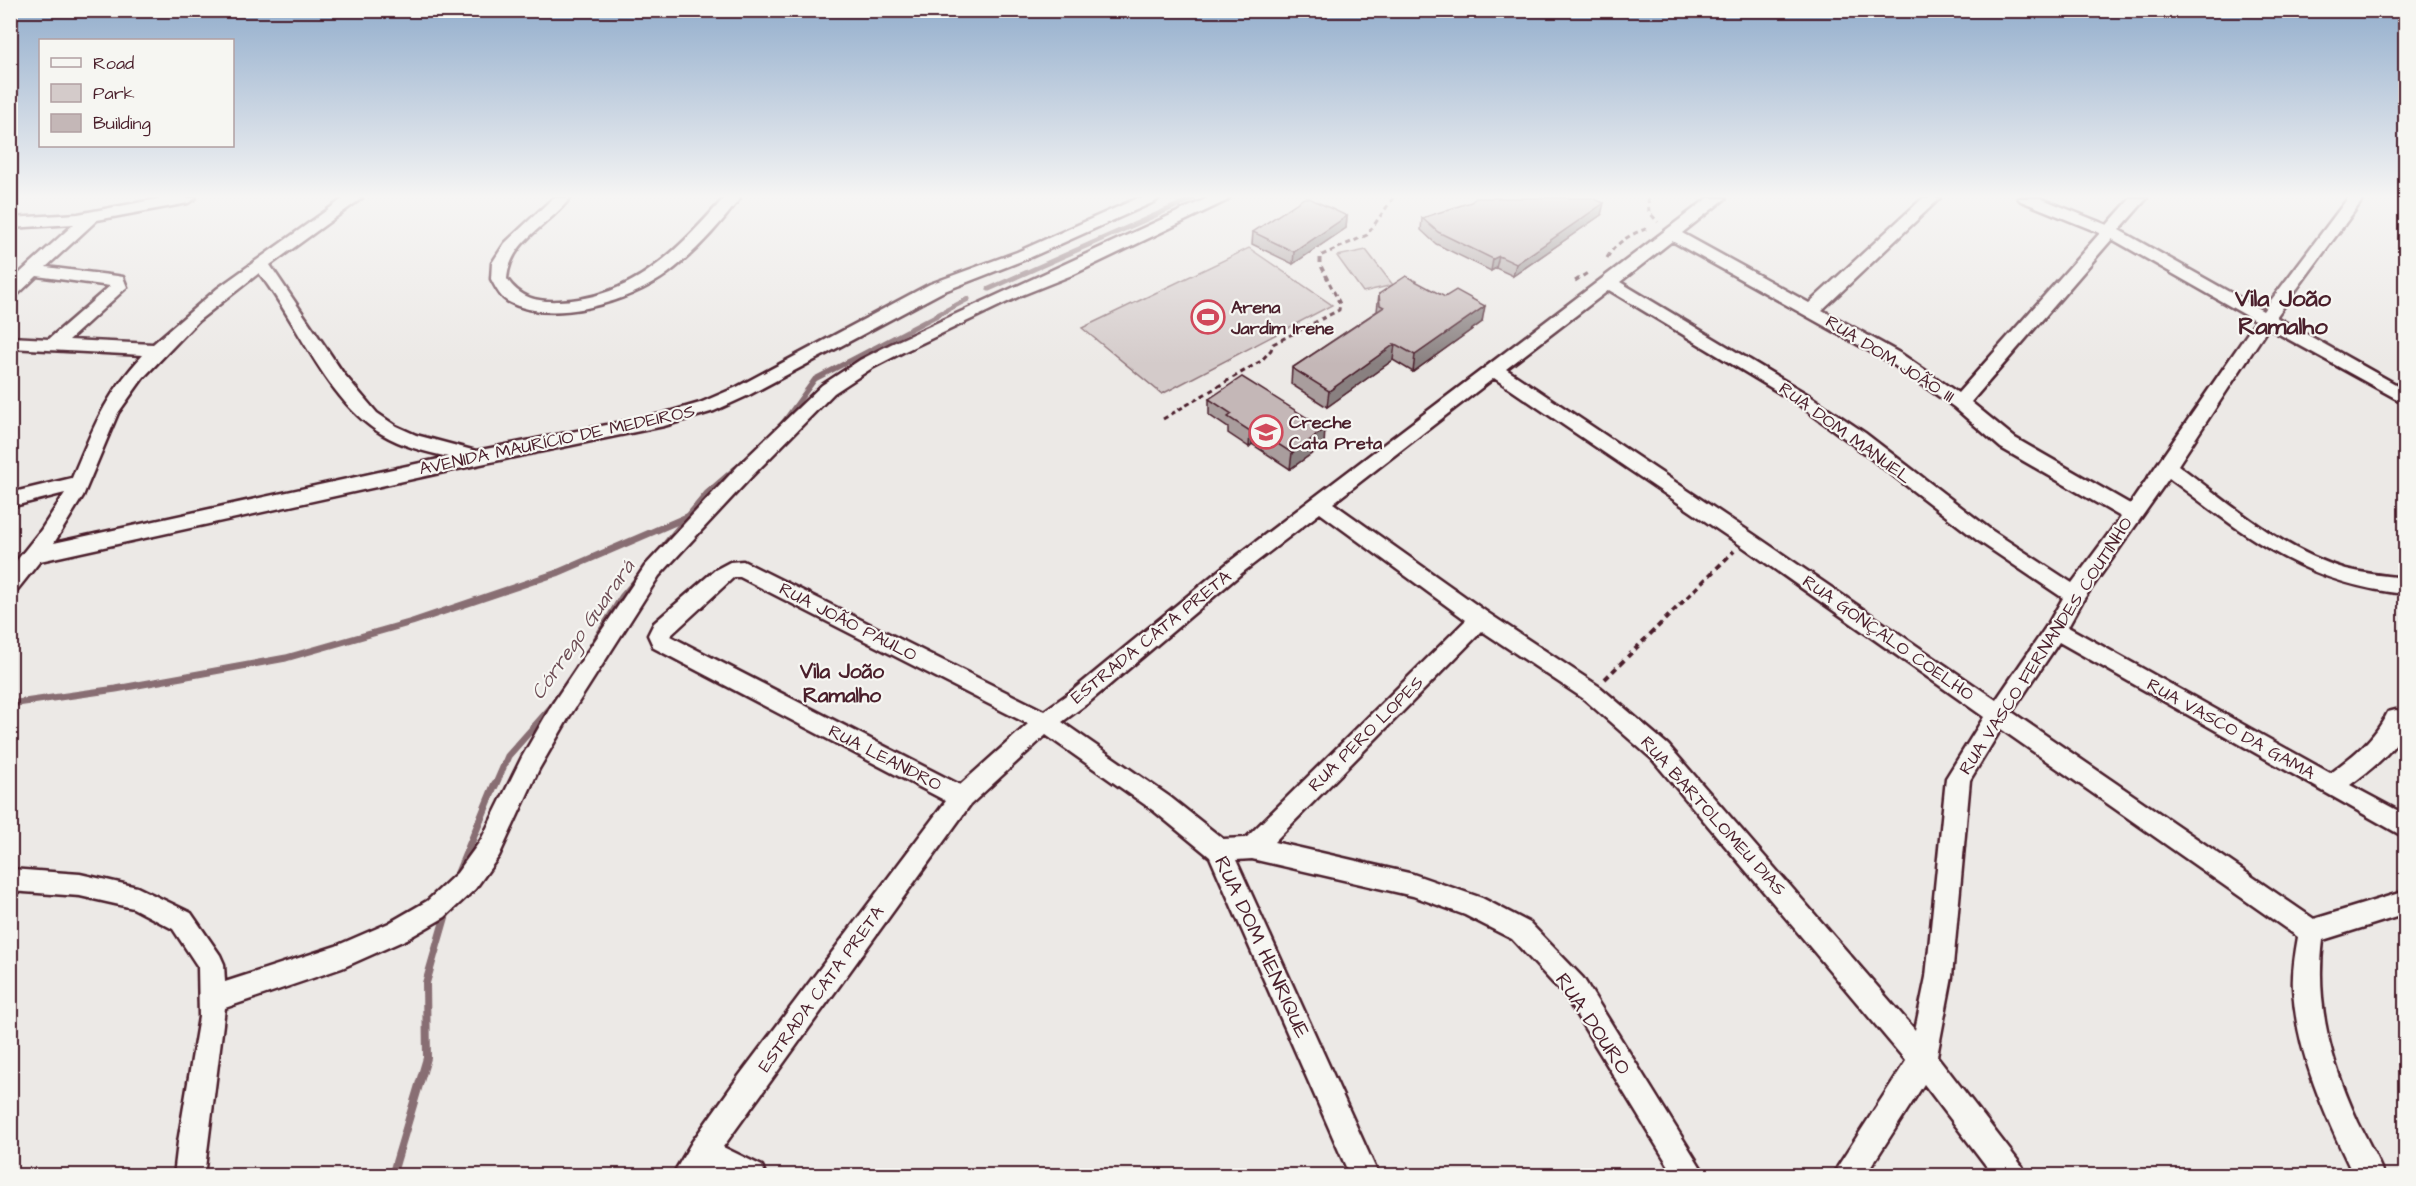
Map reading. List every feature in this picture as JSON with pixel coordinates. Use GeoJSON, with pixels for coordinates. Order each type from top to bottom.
{"type":"FeatureCollection","features":[{"type":"Feature","properties":{"kind":"street"},"geometry":{"type":"LineString","coordinates":[[10,292],[53,253]]}},
{"type":"Feature","properties":{"kind":"street"},"geometry":{"type":"LineString","coordinates":[[10,584],[33,555],[80,483],[96,437],[114,403],[157,350],[194,317],[277,253]]}},
{"type":"Feature","properties":{"kind":"street"},"geometry":{"type":"LineString","coordinates":[[506,253],[500,262],[499,279],[512,297],[534,305],[564,306],[602,298],[633,288],[660,272],[683,253]]}},
{"type":"Feature","properties":{"kind":"street","name":"AVENIDA MAURÍCIO DE MEDEIROS"},"geometry":{"type":"LineString","coordinates":[[33,555],[476,458],[664,420],[707,408],[936,288],[1027,253]]}},
{"type":"Feature","properties":{"kind":"street"},"geometry":{"type":"LineString","coordinates":[[212,999],[342,956],[398,931],[436,909],[466,881],[490,848],[530,764],[561,710],[652,571],[753,462],[828,389],[866,364],[1016,291],[1103,253]]}},
{"type":"Feature","properties":{"kind":"street","name":"ESTRADA CATA PRETA"},"geometry":{"type":"LineString","coordinates":[[686,1176],[962,798],[1046,722],[1080,697],[1236,567],[1493,369],[1601,271],[1625,253]]}},
{"type":"Feature","properties":{"kind":"street","name":"RUA DOM JOÃO III"},"geometry":{"type":"LineString","coordinates":[[1713,253],[1897,359],[1960,403],[2008,443],[2132,514]]}},
{"type":"Feature","properties":{"kind":"street"},"geometry":{"type":"LineString","coordinates":[[1812,310],[1873,253]]}},
{"type":"Feature","properties":{"kind":"street"},"geometry":{"type":"LineString","coordinates":[[1960,403],[2090,253]]}},
{"type":"Feature","properties":{"kind":"street"},"geometry":{"type":"LineString","coordinates":[[2148,253],[2406,398]]}},
{"type":"Feature","properties":{"kind":"street","name":"RUA VASCO FERNANDES COUTINHO"},"geometry":{"type":"LineString","coordinates":[[1848,1176],[1923,1060],[1939,977],[1959,778],[1998,715],[2056,630],[2076,595],[2167,467],[2265,320],[2315,253]]}},
{"type":"Feature","properties":{"kind":"street"},"geometry":{"type":"LineString","coordinates":[[261,265],[364,412],[389,430],[429,446],[476,458]]}},
{"type":"Feature","properties":{"kind":"street"},"geometry":{"type":"LineString","coordinates":[[34,271],[117,281],[119,287],[54,344]]}},
{"type":"Feature","properties":{"kind":"street","name":"RUA DOM MANUEL"},"geometry":{"type":"LineString","coordinates":[[1601,271],[1804,400],[1858,438],[1983,535],[2076,595]]}},
{"type":"Feature","properties":{"kind":"street"},"geometry":{"type":"LineString","coordinates":[[10,342],[157,350]]}},
{"type":"Feature","properties":{"kind":"street","name":"RUA GONÇALO COELHO"},"geometry":{"type":"LineString","coordinates":[[1493,369],[1746,539],[2311,932]]}},
{"type":"Feature","properties":{"kind":"street"},"geometry":{"type":"LineString","coordinates":[[2167,467],[2223,509],[2296,557],[2337,574],[2373,583],[2406,586]]}},
{"type":"Feature","properties":{"kind":"street"},"geometry":{"type":"LineString","coordinates":[[10,500],[80,483]]}},
{"type":"Feature","properties":{"kind":"street","name":"RUA BARTOLOMEU DIAS"},"geometry":{"type":"LineString","coordinates":[[1320,504],[1480,619],[1592,693],[1660,752],[1923,1060],[2012,1176]]}},
{"type":"Feature","properties":{"kind":"street","name":"RUA JOÃO PAULO"},"geometry":{"type":"LineString","coordinates":[[662,629],[722,575],[730,570],[743,569],[1046,722]]}},
{"type":"Feature","properties":{"kind":"street","name":"RUA PERO LOPES"},"geometry":{"type":"LineString","coordinates":[[1252,848],[1480,619]]}},
{"type":"Feature","properties":{"kind":"street","name":"RUA LEANDRO"},"geometry":{"type":"LineString","coordinates":[[662,629],[659,635],[662,642],[962,798]]}},
{"type":"Feature","properties":{"kind":"street","name":"RUA VASCO DA GAMA"},"geometry":{"type":"LineString","coordinates":[[2056,630],[2406,828]]}},
{"type":"Feature","properties":{"kind":"street"},"geometry":{"type":"LineString","coordinates":[[2331,786],[2378,750],[2391,733],[2396,719]]}},
{"type":"Feature","properties":{"kind":"street","name":"RUA DOM HENRIQUE"},"geometry":{"type":"LineString","coordinates":[[1046,722],[1162,804],[1220,850],[1365,1176]]}},
{"type":"Feature","properties":{"kind":"street","name":"RUA DOURO"},"geometry":{"type":"LineString","coordinates":[[1220,850],[1252,848],[1413,885],[1473,906],[1521,931],[1574,987],[1692,1176]]}},
{"type":"Feature","properties":{"kind":"street"},"geometry":{"type":"LineString","coordinates":[[10,880],[80,885],[137,898],[182,921],[211,964],[212,1017],[192,1142],[189,1176]]}},
{"type":"Feature","properties":{"kind":"street"},"geometry":{"type":"LineString","coordinates":[[2370,1176],[2350,1137],[2320,1064],[2306,995],[2311,932],[2406,902]]}},
{"type":"Feature","properties":{"kind":"street"},"geometry":{"type":"LineString","coordinates":[[702,1152],[752,1176]]}},
{"type":"Feature","properties":{"kind":"path"},"geometry":{"type":"LineString","coordinates":[[1163,419],[1261,361],[1271,350],[1273,344],[1339,310],[1340,304],[1320,264],[1320,256],[1326,253]]}},
{"type":"Feature","properties":{"kind":"path"},"geometry":{"type":"LineString","coordinates":[[1575,281],[1601,271],[1612,253]]}},
{"type":"Feature","properties":{"kind":"path"},"geometry":{"type":"LineString","coordinates":[[1592,693],[1746,539]]}},
{"type":"Feature","properties":{"kind":"green space","name":"Arena Jardim Irene"},"geometry":{"type":"Polygon","coordinates":[[[1238,253],[1257,253],[1332,305],[1162,394],[1082,328],[1238,253]]]}},
{"type":"Feature","properties":{"kind":"green space"},"geometry":{"type":"Polygon","coordinates":[[[1369,253],[1393,285],[1363,292],[1337,256],[1369,253]]]}},
{"type":"Feature","properties":{"kind":"building"},"geometry":{"type":"Polygon","coordinates":[[[1481,253],[1531,253],[1516,264],[1499,256],[1493,259],[1481,253]]]}},
{"type":"Feature","properties":{"kind":"building"},"geometry":{"type":"Polygon","coordinates":[[[1406,276],[1445,297],[1456,290],[1485,306],[1415,355],[1395,344],[1329,391],[1292,368],[1384,307],[1380,305],[1379,294],[1406,276]]]}},
{"type":"Feature","properties":{"kind":"building"},"geometry":{"type":"Polygon","coordinates":[[[1242,377],[1325,429],[1292,453],[1253,428],[1250,431],[1228,417],[1232,414],[1209,399],[1242,377]]]}},
{"type":"Feature","properties":{"kind":"waterway","name":"Córrego Guarará"},"geometry":{"type":"LineString","coordinates":[[989,289],[1069,253]]}},
{"type":"Feature","properties":{"kind":"waterway","name":"Córrego Guarará"},"geometry":{"type":"LineString","coordinates":[[777,431],[815,379],[968,299]]}},
{"type":"Feature","properties":{"kind":"waterway","name":"Córrego Guarará"},"geometry":{"type":"LineString","coordinates":[[664,546],[707,494],[736,469]]}},
{"type":"Feature","properties":{"kind":"waterway","name":"Córrego Guarará"},"geometry":{"type":"LineString","coordinates":[[10,704],[116,689],[286,658],[412,622],[557,573],[687,517]]}},
{"type":"Feature","properties":{"kind":"waterway","name":"Córrego Guarará"},"geometry":{"type":"LineString","coordinates":[[592,646],[622,597],[640,576]]}},
{"type":"Feature","properties":{"kind":"waterway","name":"Córrego Guarará"},"geometry":{"type":"LineString","coordinates":[[495,786],[508,756],[555,703]]}},
{"type":"Feature","properties":{"kind":"waterway","name":"Córrego Guarará"},"geometry":{"type":"LineString","coordinates":[[457,876],[495,784]]}},
{"type":"Feature","properties":{"kind":"waterway","name":"Córrego Guarará"},"geometry":{"type":"LineString","coordinates":[[392,1176],[427,1058],[426,983],[448,907]]}},
{"type":"Feature","properties":{"kind":"place","name":"Arena Jardim Irene"},"geometry":{"type":"Point","coordinates":[1208,317]}},
{"type":"Feature","properties":{"kind":"place","name":"Creche Cata Preta"},"geometry":{"type":"Point","coordinates":[1266,432]}},
{"type":"Feature","properties":{"kind":"district","name":"Vila João Ramalho"},"geometry":{"type":"Point","coordinates":[2283,313]}},
{"type":"Feature","properties":{"kind":"district","name":"Vila João Ramalho"},"geometry":{"type":"Point","coordinates":[842,683]}}]}
